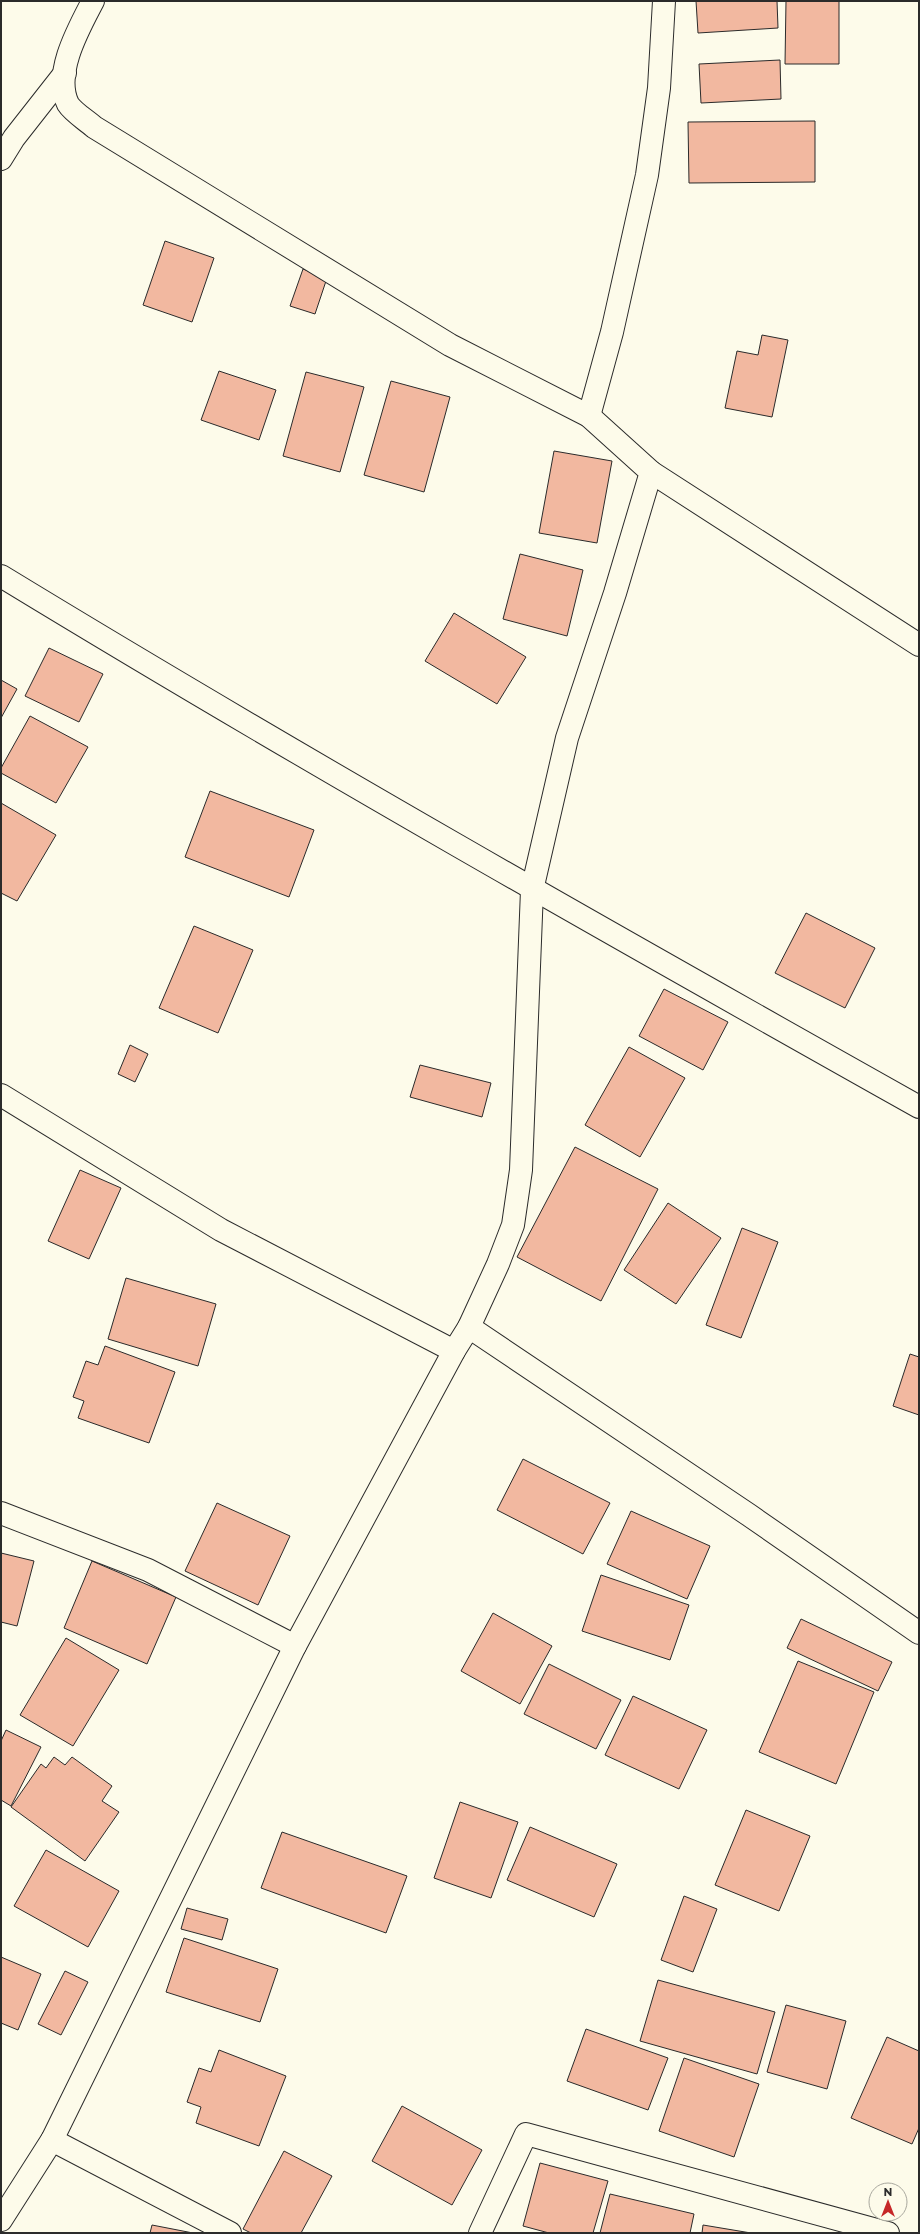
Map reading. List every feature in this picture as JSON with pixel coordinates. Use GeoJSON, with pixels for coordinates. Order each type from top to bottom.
{"type":"FeatureCollection","features":[{"type":"Feature","properties":{"kind":"street"},"geometry":{"type":"LineString","coordinates":[[93,1],[68,54],[63,83],[68,104],[94,127],[450,345],[589,416],[651,472],[919,645]]}},
{"type":"Feature","properties":{"kind":"street"},"geometry":{"type":"LineString","coordinates":[[589,416],[612,332],[647,175],[659,88],[664,1]]}},
{"type":"Feature","properties":{"kind":"street"},"geometry":{"type":"LineString","coordinates":[[1,159],[14,138],[65,74]]}},
{"type":"Feature","properties":{"kind":"street"},"geometry":{"type":"LineString","coordinates":[[1,2220],[52,2140],[295,1646],[454,1351],[469,1327],[498,1264],[513,1225],[518,1185],[532,890],[567,738],[615,593],[651,472]]}},
{"type":"Feature","properties":{"kind":"street"},"geometry":{"type":"LineString","coordinates":[[1,576],[120,648],[532,890],[919,1107]]}},
{"type":"Feature","properties":{"kind":"street"},"geometry":{"type":"LineString","coordinates":[[1,1095],[221,1230],[454,1351]]}},
{"type":"Feature","properties":{"kind":"street"},"geometry":{"type":"LineString","coordinates":[[469,1327],[749,1514],[919,1633]]}},
{"type":"Feature","properties":{"kind":"street"},"geometry":{"type":"LineString","coordinates":[[1,1512],[148,1570],[295,1646]]}},
{"type":"Feature","properties":{"kind":"street"},"geometry":{"type":"LineString","coordinates":[[480,2233],[526,2134],[888,2233]]}},
{"type":"Feature","properties":{"kind":"street"},"geometry":{"type":"LineString","coordinates":[[52,2140],[230,2233]]}},
{"type":"Feature","properties":{"kind":"building"},"geometry":{"type":"Polygon","coordinates":[[[696,1],[777,1],[778,28],[698,33],[696,1]]]}},
{"type":"Feature","properties":{"kind":"building"},"geometry":{"type":"Polygon","coordinates":[[[786,1],[839,1],[839,64],[785,64],[786,1]]]}},
{"type":"Feature","properties":{"kind":"building"},"geometry":{"type":"Polygon","coordinates":[[[780,60],[781,99],[701,103],[699,64],[780,60]]]}},
{"type":"Feature","properties":{"kind":"building"},"geometry":{"type":"Polygon","coordinates":[[[815,121],[815,182],[689,183],[688,122],[815,121]]]}},
{"type":"Feature","properties":{"kind":"building"},"geometry":{"type":"Polygon","coordinates":[[[165,241],[214,258],[192,322],[143,305],[165,241]]]}},
{"type":"Feature","properties":{"kind":"building"},"geometry":{"type":"Polygon","coordinates":[[[303,269],[327,278],[315,314],[290,306],[303,269]]]}},
{"type":"Feature","properties":{"kind":"building"},"geometry":{"type":"Polygon","coordinates":[[[762,335],[788,340],[772,417],[725,408],[737,351],[758,355],[762,335]]]}},
{"type":"Feature","properties":{"kind":"building"},"geometry":{"type":"Polygon","coordinates":[[[219,371],[276,390],[259,440],[201,420],[219,371]]]}},
{"type":"Feature","properties":{"kind":"building"},"geometry":{"type":"Polygon","coordinates":[[[306,372],[364,387],[340,472],[283,456],[306,372]]]}},
{"type":"Feature","properties":{"kind":"building"},"geometry":{"type":"Polygon","coordinates":[[[391,381],[450,397],[424,492],[364,475],[391,381]]]}},
{"type":"Feature","properties":{"kind":"building"},"geometry":{"type":"Polygon","coordinates":[[[554,451],[612,461],[597,543],[539,533],[554,451]]]}},
{"type":"Feature","properties":{"kind":"building"},"geometry":{"type":"Polygon","coordinates":[[[520,554],[583,570],[567,636],[503,619],[520,554]]]}},
{"type":"Feature","properties":{"kind":"building"},"geometry":{"type":"Polygon","coordinates":[[[454,613],[526,657],[497,704],[425,661],[454,613]]]}},
{"type":"Feature","properties":{"kind":"building"},"geometry":{"type":"Polygon","coordinates":[[[49,648],[103,674],[79,722],[25,696],[49,648]]]}},
{"type":"Feature","properties":{"kind":"building"},"geometry":{"type":"Polygon","coordinates":[[[1,680],[17,689],[1,718],[1,680]]]}},
{"type":"Feature","properties":{"kind":"building"},"geometry":{"type":"Polygon","coordinates":[[[30,716],[88,747],[56,803],[1,773],[1,768],[30,716]]]}},
{"type":"Feature","properties":{"kind":"building"},"geometry":{"type":"Polygon","coordinates":[[[210,791],[314,830],[289,897],[185,857],[210,791]]]}},
{"type":"Feature","properties":{"kind":"building"},"geometry":{"type":"Polygon","coordinates":[[[1,803],[56,835],[17,901],[1,893],[1,803]]]}},
{"type":"Feature","properties":{"kind":"building"},"geometry":{"type":"Polygon","coordinates":[[[806,913],[875,948],[845,1008],[775,973],[806,913]]]}},
{"type":"Feature","properties":{"kind":"building"},"geometry":{"type":"Polygon","coordinates":[[[194,926],[253,950],[218,1033],[159,1008],[194,926]]]}},
{"type":"Feature","properties":{"kind":"building"},"geometry":{"type":"Polygon","coordinates":[[[664,989],[728,1022],[703,1070],[639,1036],[664,989]]]}},
{"type":"Feature","properties":{"kind":"building"},"geometry":{"type":"Polygon","coordinates":[[[130,1045],[148,1054],[135,1082],[118,1074],[130,1045]]]}},
{"type":"Feature","properties":{"kind":"building"},"geometry":{"type":"Polygon","coordinates":[[[629,1047],[685,1078],[640,1157],[585,1125],[629,1047]]]}},
{"type":"Feature","properties":{"kind":"building"},"geometry":{"type":"Polygon","coordinates":[[[420,1065],[491,1083],[482,1117],[410,1097],[420,1065]]]}},
{"type":"Feature","properties":{"kind":"building"},"geometry":{"type":"Polygon","coordinates":[[[575,1147],[658,1189],[601,1301],[517,1257],[575,1147]]]}},
{"type":"Feature","properties":{"kind":"building"},"geometry":{"type":"Polygon","coordinates":[[[80,1170],[121,1188],[89,1259],[48,1241],[80,1170]]]}},
{"type":"Feature","properties":{"kind":"building"},"geometry":{"type":"Polygon","coordinates":[[[668,1203],[721,1238],[676,1304],[624,1270],[668,1203]]]}},
{"type":"Feature","properties":{"kind":"building"},"geometry":{"type":"Polygon","coordinates":[[[742,1228],[778,1242],[741,1338],[706,1325],[742,1228]]]}},
{"type":"Feature","properties":{"kind":"building"},"geometry":{"type":"Polygon","coordinates":[[[126,1278],[216,1304],[198,1366],[108,1339],[126,1278]]]}},
{"type":"Feature","properties":{"kind":"building"},"geometry":{"type":"Polygon","coordinates":[[[105,1346],[175,1372],[149,1443],[78,1418],[84,1401],[73,1397],[86,1361],[98,1365],[105,1346]]]}},
{"type":"Feature","properties":{"kind":"building"},"geometry":{"type":"Polygon","coordinates":[[[910,1354],[919,1357],[919,1415],[893,1406],[910,1354]]]}},
{"type":"Feature","properties":{"kind":"building"},"geometry":{"type":"Polygon","coordinates":[[[523,1459],[610,1503],[583,1554],[497,1510],[523,1459]]]}},
{"type":"Feature","properties":{"kind":"building"},"geometry":{"type":"Polygon","coordinates":[[[217,1503],[290,1536],[258,1605],[185,1571],[217,1503]]]}},
{"type":"Feature","properties":{"kind":"building"},"geometry":{"type":"Polygon","coordinates":[[[631,1511],[710,1546],[687,1599],[607,1564],[631,1511]]]}},
{"type":"Feature","properties":{"kind":"building"},"geometry":{"type":"Polygon","coordinates":[[[1,1553],[34,1561],[17,1626],[1,1622],[1,1553]]]}},
{"type":"Feature","properties":{"kind":"building"},"geometry":{"type":"Polygon","coordinates":[[[92,1561],[176,1597],[147,1664],[64,1628],[92,1561]]]}},
{"type":"Feature","properties":{"kind":"building"},"geometry":{"type":"Polygon","coordinates":[[[601,1575],[689,1605],[670,1660],[582,1631],[601,1575]]]}},
{"type":"Feature","properties":{"kind":"building"},"geometry":{"type":"Polygon","coordinates":[[[493,1613],[552,1646],[520,1704],[461,1671],[493,1613]]]}},
{"type":"Feature","properties":{"kind":"building"},"geometry":{"type":"Polygon","coordinates":[[[801,1619],[892,1662],[878,1691],[787,1648],[801,1619]]]}},
{"type":"Feature","properties":{"kind":"building"},"geometry":{"type":"Polygon","coordinates":[[[66,1638],[119,1670],[73,1746],[20,1715],[66,1638]]]}},
{"type":"Feature","properties":{"kind":"building"},"geometry":{"type":"Polygon","coordinates":[[[798,1661],[874,1692],[836,1784],[759,1752],[798,1661]]]}},
{"type":"Feature","properties":{"kind":"building"},"geometry":{"type":"Polygon","coordinates":[[[549,1664],[621,1700],[596,1749],[524,1714],[549,1664]]]}},
{"type":"Feature","properties":{"kind":"building"},"geometry":{"type":"Polygon","coordinates":[[[633,1696],[707,1730],[679,1789],[605,1755],[633,1696]]]}},
{"type":"Feature","properties":{"kind":"building"},"geometry":{"type":"Polygon","coordinates":[[[6,1730],[41,1747],[11,1806],[1,1800],[1,1741],[6,1730]]]}},
{"type":"Feature","properties":{"kind":"building"},"geometry":{"type":"Polygon","coordinates":[[[54,1757],[65,1765],[72,1757],[112,1786],[102,1801],[119,1812],[85,1861],[11,1807],[41,1764],[46,1768],[54,1757]]]}},
{"type":"Feature","properties":{"kind":"building"},"geometry":{"type":"Polygon","coordinates":[[[460,1802],[518,1822],[491,1898],[434,1878],[460,1802]]]}},
{"type":"Feature","properties":{"kind":"building"},"geometry":{"type":"Polygon","coordinates":[[[746,1810],[810,1836],[779,1911],[715,1885],[746,1810]]]}},
{"type":"Feature","properties":{"kind":"building"},"geometry":{"type":"Polygon","coordinates":[[[530,1827],[617,1864],[594,1917],[507,1880],[530,1827]]]}},
{"type":"Feature","properties":{"kind":"building"},"geometry":{"type":"Polygon","coordinates":[[[282,1832],[407,1876],[386,1933],[261,1888],[282,1832]]]}},
{"type":"Feature","properties":{"kind":"building"},"geometry":{"type":"Polygon","coordinates":[[[46,1850],[119,1891],[88,1947],[14,1906],[46,1850]]]}},
{"type":"Feature","properties":{"kind":"building"},"geometry":{"type":"Polygon","coordinates":[[[684,1896],[717,1909],[693,1972],[661,1960],[684,1896]]]}},
{"type":"Feature","properties":{"kind":"building"},"geometry":{"type":"Polygon","coordinates":[[[187,1908],[228,1919],[222,1940],[181,1929],[187,1908]]]}},
{"type":"Feature","properties":{"kind":"building"},"geometry":{"type":"Polygon","coordinates":[[[184,1938],[278,1969],[260,2022],[166,1992],[184,1938]]]}},
{"type":"Feature","properties":{"kind":"building"},"geometry":{"type":"Polygon","coordinates":[[[1,1957],[41,1974],[18,2030],[1,2023],[1,1957]]]}},
{"type":"Feature","properties":{"kind":"building"},"geometry":{"type":"Polygon","coordinates":[[[65,1971],[88,1982],[61,2035],[38,2024],[65,1971]]]}},
{"type":"Feature","properties":{"kind":"building"},"geometry":{"type":"Polygon","coordinates":[[[658,1980],[775,2012],[757,2074],[640,2041],[658,1980]]]}},
{"type":"Feature","properties":{"kind":"building"},"geometry":{"type":"Polygon","coordinates":[[[786,2005],[846,2021],[827,2089],[767,2072],[786,2005]]]}},
{"type":"Feature","properties":{"kind":"building"},"geometry":{"type":"Polygon","coordinates":[[[586,2029],[668,2058],[648,2110],[567,2081],[586,2029]]]}},
{"type":"Feature","properties":{"kind":"building"},"geometry":{"type":"Polygon","coordinates":[[[887,2037],[919,2051],[919,2128],[912,2144],[851,2118],[887,2037]]]}},
{"type":"Feature","properties":{"kind":"building"},"geometry":{"type":"Polygon","coordinates":[[[219,2050],[286,2076],[259,2146],[196,2123],[201,2107],[187,2102],[199,2068],[211,2072],[219,2050]]]}},
{"type":"Feature","properties":{"kind":"building"},"geometry":{"type":"Polygon","coordinates":[[[684,2058],[759,2084],[734,2157],[659,2131],[684,2058]]]}},
{"type":"Feature","properties":{"kind":"building"},"geometry":{"type":"Polygon","coordinates":[[[402,2106],[482,2150],[452,2205],[372,2161],[402,2106]]]}},
{"type":"Feature","properties":{"kind":"building"},"geometry":{"type":"Polygon","coordinates":[[[284,2151],[332,2176],[301,2233],[251,2233],[243,2229],[284,2151]]]}},
{"type":"Feature","properties":{"kind":"building"},"geometry":{"type":"Polygon","coordinates":[[[540,2163],[608,2181],[593,2233],[549,2233],[523,2226],[540,2163]]]}},
{"type":"Feature","properties":{"kind":"building"},"geometry":{"type":"Polygon","coordinates":[[[610,2194],[694,2214],[690,2233],[600,2233],[610,2194]]]}},
{"type":"Feature","properties":{"kind":"building"},"geometry":{"type":"Polygon","coordinates":[[[152,2225],[193,2233],[150,2233],[152,2225]]]}},
{"type":"Feature","properties":{"kind":"building"},"geometry":{"type":"Polygon","coordinates":[[[703,2225],[751,2233],[702,2233],[703,2225]]]}}]}
